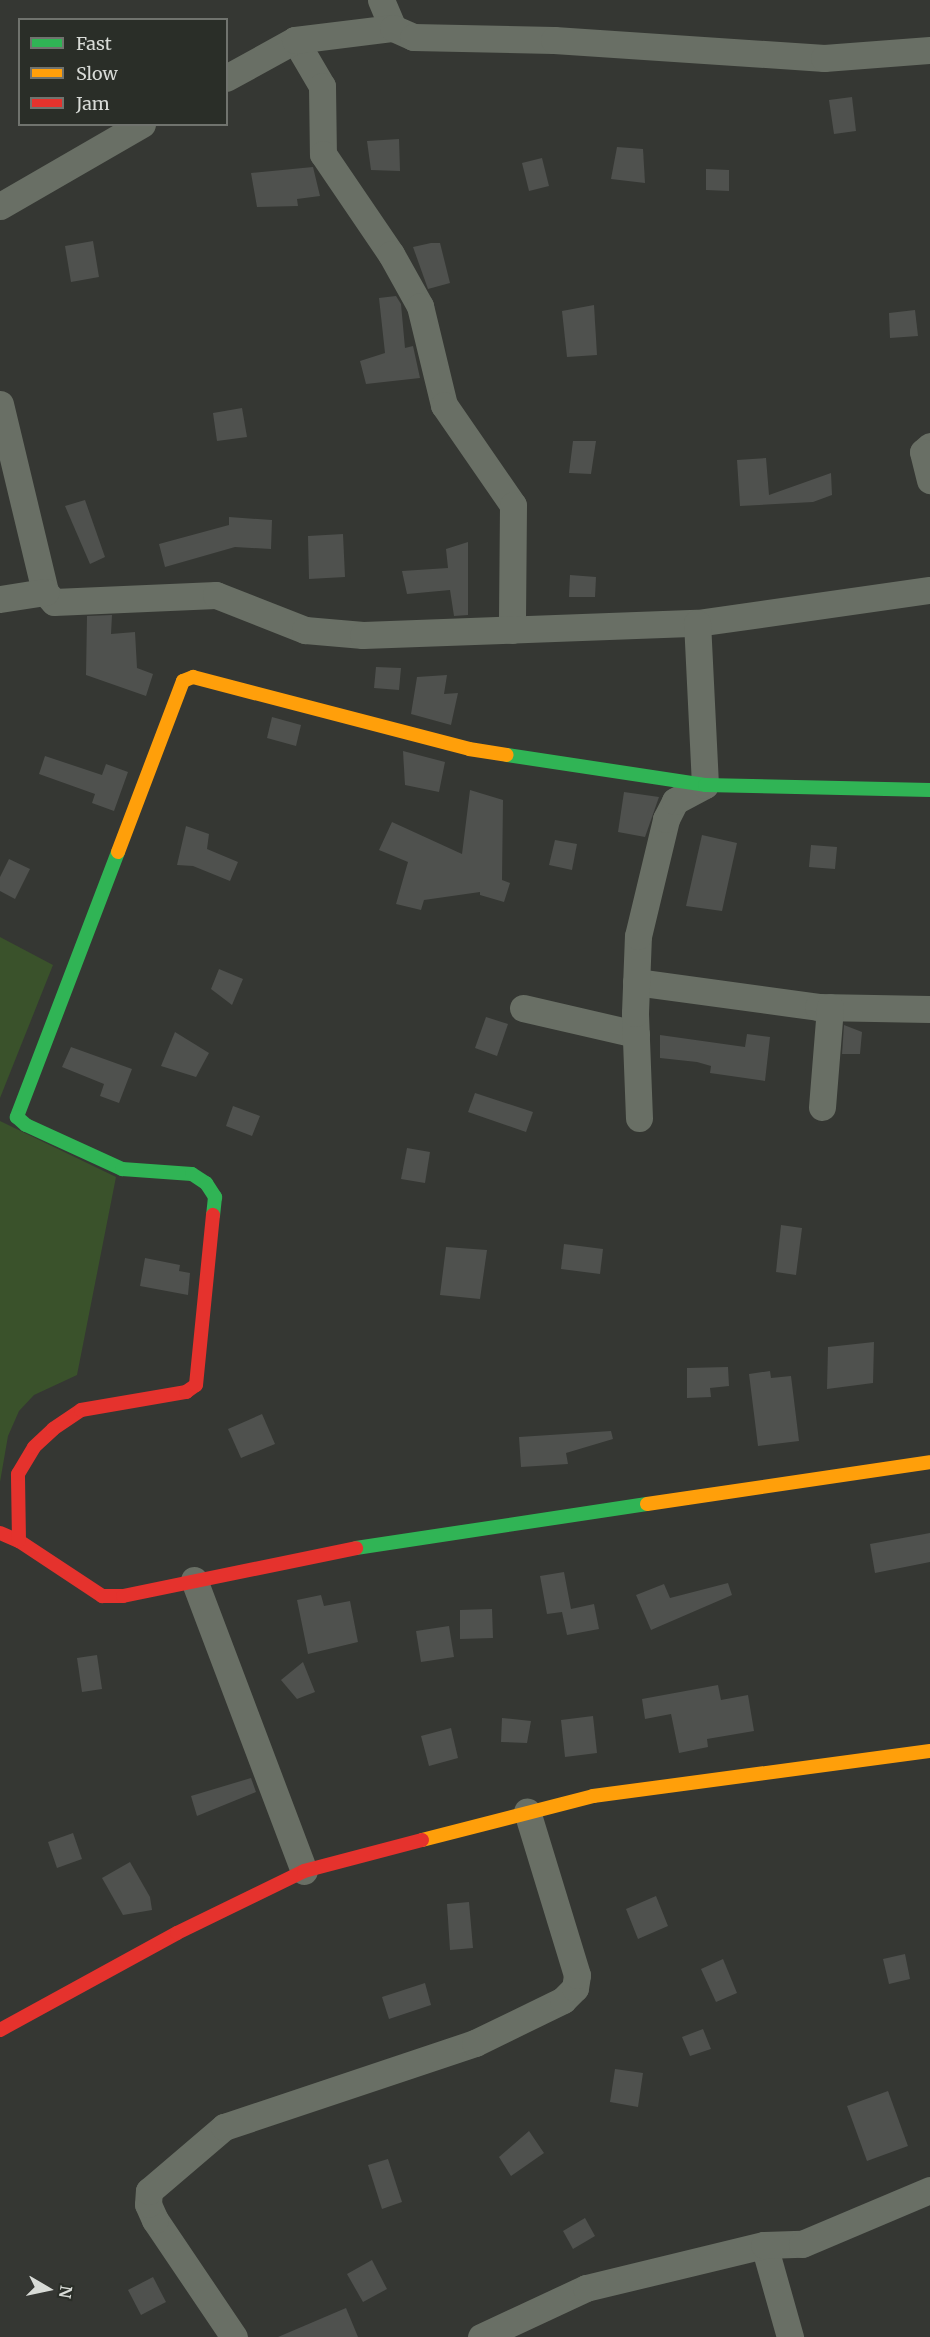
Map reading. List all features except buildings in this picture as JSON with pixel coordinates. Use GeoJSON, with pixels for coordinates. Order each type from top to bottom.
{"type":"FeatureCollection","features":[{"type":"Feature","properties":{"kind":"street"},"geometry":{"type":"LineString","coordinates":[[381,0],[393,28]]}},
{"type":"Feature","properties":{"kind":"street"},"geometry":{"type":"LineString","coordinates":[[228,77],[295,39],[393,28],[413,37],[554,40],[824,58],[930,50]]}},
{"type":"Feature","properties":{"kind":"street"},"geometry":{"type":"LineString","coordinates":[[295,39],[322,86],[323,154],[391,254],[420,306],[430,361],[444,405],[513,505],[512,630]]}},
{"type":"Feature","properties":{"kind":"street"},"geometry":{"type":"LineString","coordinates":[[0,206],[139,126]]}},
{"type":"Feature","properties":{"kind":"street"},"geometry":{"type":"LineString","coordinates":[[0,404],[45,592],[54,602],[216,595],[305,630],[332,634],[697,623],[930,590]]}},
{"type":"Feature","properties":{"kind":"street"},"geometry":{"type":"LineString","coordinates":[[930,446],[923,452],[930,480]]}},
{"type":"Feature","properties":{"kind":"street"},"geometry":{"type":"LineString","coordinates":[[0,599],[45,592]]}},
{"type":"Feature","properties":{"kind":"street"},"geometry":{"type":"LineString","coordinates":[[697,623],[705,785]]}},
{"type":"Feature","properties":{"kind":"street"},"geometry":{"type":"LineString","coordinates":[[19,1541],[18,1474],[34,1448],[53,1429],[81,1410],[186,1392],[196,1385],[200,1371],[214,1197],[206,1183],[192,1174],[122,1169],[26,1125],[18,1117],[183,681],[193,677],[469,749],[705,785],[930,790]]}},
{"type":"Feature","properties":{"kind":"street"},"geometry":{"type":"LineString","coordinates":[[639,1118],[636,1034],[638,936],[666,819],[675,801],[705,785]]}},
{"type":"Feature","properties":{"kind":"street"},"geometry":{"type":"LineString","coordinates":[[636,982],[733,998],[830,1007],[930,1008]]}},
{"type":"Feature","properties":{"kind":"street"},"geometry":{"type":"LineString","coordinates":[[822,1107],[830,1007]]}},
{"type":"Feature","properties":{"kind":"street"},"geometry":{"type":"LineString","coordinates":[[523,1008],[636,1034]]}},
{"type":"Feature","properties":{"kind":"street"},"geometry":{"type":"LineString","coordinates":[[0,1533],[19,1541],[102,1596],[123,1596],[317,1553],[930,1462]]}},
{"type":"Feature","properties":{"kind":"street"},"geometry":{"type":"LineString","coordinates":[[194,1580],[304,1871]]}},
{"type":"Feature","properties":{"kind":"street"},"geometry":{"type":"LineString","coordinates":[[0,2030],[167,1938],[304,1871],[526,1811],[638,1788],[930,1751]]}},
{"type":"Feature","properties":{"kind":"street"},"geometry":{"type":"LineString","coordinates":[[234,2337],[155,2220],[148,2204],[149,2191],[224,2127],[475,2043],[563,2000],[575,1988],[577,1976],[526,1811]]}},
{"type":"Feature","properties":{"kind":"street"},"geometry":{"type":"LineString","coordinates":[[482,2337],[595,2285],[764,2245],[802,2244],[930,2190]]}},
{"type":"Feature","properties":{"kind":"street"},"geometry":{"type":"LineString","coordinates":[[764,2245],[790,2337]]}},
{"type":"Feature","properties":{"kind":"green space"},"geometry":{"type":"Polygon","coordinates":[[[0,937],[53,965],[0,1098],[0,937]]]}},
{"type":"Feature","properties":{"kind":"green space"},"geometry":{"type":"Polygon","coordinates":[[[0,1121],[116,1177],[77,1375],[34,1395],[19,1411],[8,1436],[0,1482],[0,1121]]]}},
{"type":"Feature","properties":{"kind":"traffic: fast"},"geometry":{"type":"LineString","coordinates":[[507,755],[705,785],[930,790]]}},
{"type":"Feature","properties":{"kind":"traffic: fast"},"geometry":{"type":"LineString","coordinates":[[118,852],[17,1117],[26,1125],[122,1169],[192,1174],[206,1183],[215,1197],[213,1215]]}},
{"type":"Feature","properties":{"kind":"traffic: fast"},"geometry":{"type":"LineString","coordinates":[[356,1548],[647,1504]]}},
{"type":"Feature","properties":{"kind":"traffic: slow"},"geometry":{"type":"LineString","coordinates":[[118,852],[183,681],[193,677],[469,749],[507,755]]}},
{"type":"Feature","properties":{"kind":"traffic: slow"},"geometry":{"type":"LineString","coordinates":[[647,1504],[930,1462]]}},
{"type":"Feature","properties":{"kind":"traffic: slow"},"geometry":{"type":"LineString","coordinates":[[422,1840],[593,1796],[930,1751]]}},
{"type":"Feature","properties":{"kind":"traffic: jam"},"geometry":{"type":"LineString","coordinates":[[19,1541],[18,1474],[34,1447],[53,1429],[81,1410],[186,1392],[196,1385],[213,1215]]}},
{"type":"Feature","properties":{"kind":"traffic: jam"},"geometry":{"type":"LineString","coordinates":[[0,1533],[19,1541],[102,1596],[123,1596],[356,1548]]}},
{"type":"Feature","properties":{"kind":"traffic: jam"},"geometry":{"type":"LineString","coordinates":[[0,2030],[177,1933],[304,1871],[422,1840]]}}]}
